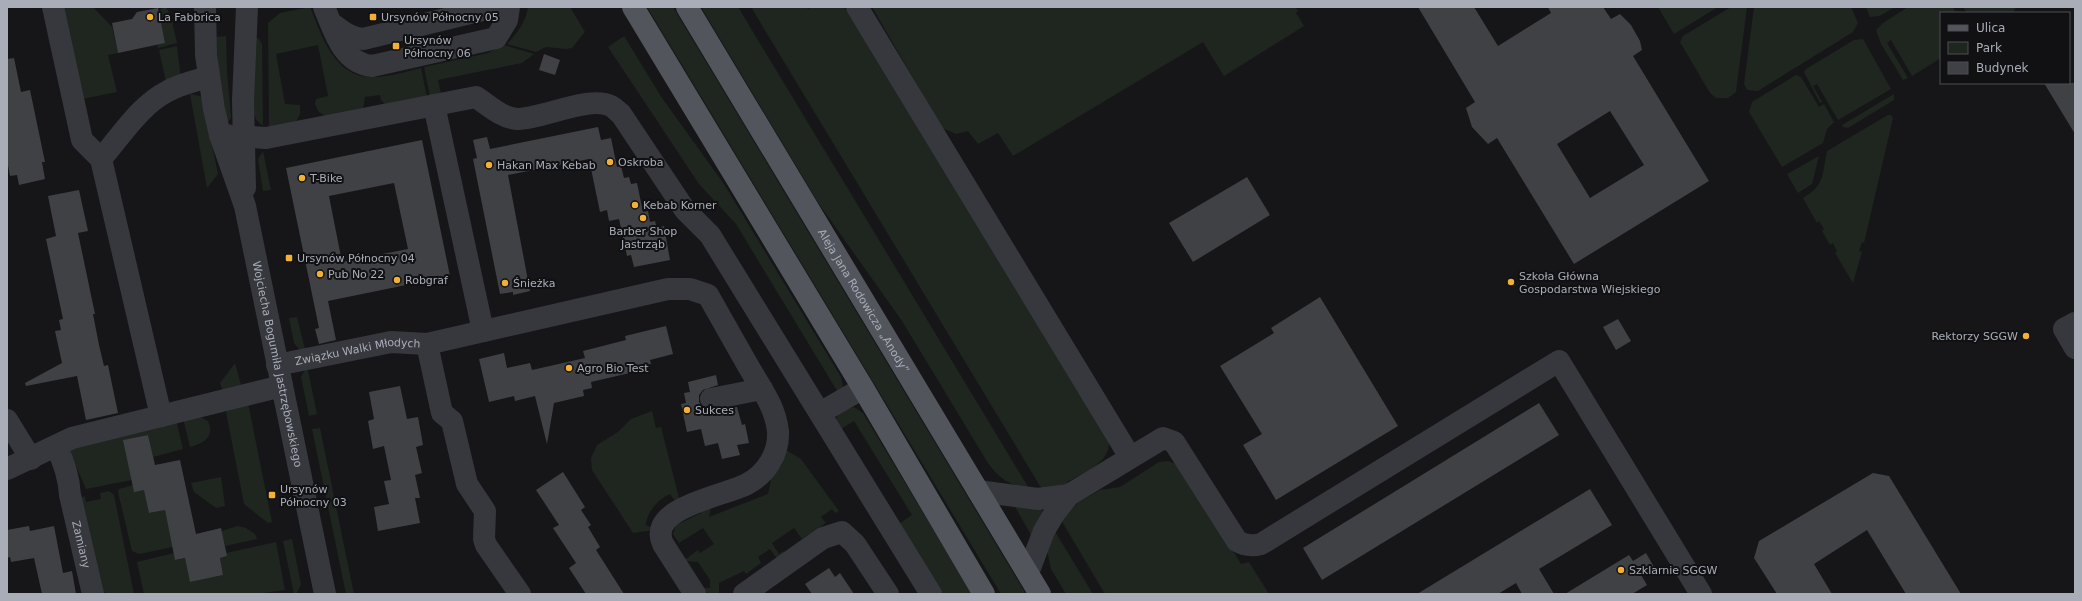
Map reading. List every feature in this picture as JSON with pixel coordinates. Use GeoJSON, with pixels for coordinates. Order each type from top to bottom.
{"type":"FeatureCollection","features":[{"type":"Feature","properties":{"kind":"main road"},"geometry":{"type":"LineString","coordinates":[[633,7],[863,388],[984,594]]}},
{"type":"Feature","properties":{"kind":"main road","name":"Aleja Jana Rodowicza „Anody”"},"geometry":{"type":"LineString","coordinates":[[687,7],[1040,594]]}},
{"type":"Feature","properties":{"kind":"street"},"geometry":{"type":"LineString","coordinates":[[53,7],[82,140],[102,159],[161,416]]}},
{"type":"Feature","properties":{"kind":"street","name":"Wojciecha Bogumiła Jastrzębowskiego"},"geometry":{"type":"LineString","coordinates":[[205,7],[204,28],[208,77],[220,135],[245,206],[325,594]]}},
{"type":"Feature","properties":{"kind":"street","name":"Wojciecha Bogumiła Jastrzębowskiego"},"geometry":{"type":"LineString","coordinates":[[245,206],[245,136],[243,92],[247,7]]}},
{"type":"Feature","properties":{"kind":"street"},"geometry":{"type":"LineString","coordinates":[[328,15],[347,34],[355,38],[363,39],[495,7]]}},
{"type":"Feature","properties":{"kind":"street"},"geometry":{"type":"LineString","coordinates":[[328,15],[338,39],[349,55],[359,63],[372,66],[496,38],[508,20],[509,7]]}},
{"type":"Feature","properties":{"kind":"street"},"geometry":{"type":"LineString","coordinates":[[857,7],[1130,458]]}},
{"type":"Feature","properties":{"kind":"street"},"geometry":{"type":"LineString","coordinates":[[102,159],[143,110],[155,100],[167,91],[208,77]]}},
{"type":"Feature","properties":{"kind":"street"},"geometry":{"type":"LineString","coordinates":[[220,135],[266,138],[476,98],[501,114],[516,119],[584,105],[600,104],[611,106],[621,114],[685,210],[710,235],[931,594]]}},
{"type":"Feature","properties":{"kind":"street"},"geometry":{"type":"LineString","coordinates":[[434,105],[483,331]]}},
{"type":"Feature","properties":{"kind":"street"},"geometry":{"type":"LineString","coordinates":[[427,344],[668,290],[690,288],[708,295],[773,411],[777,426],[778,444],[771,462],[747,484],[681,509],[669,516],[661,526],[660,538],[662,544],[695,594]]}},
{"type":"Feature","properties":{"kind":"street"},"geometry":{"type":"LineString","coordinates":[[2070,326],[2075,348]]}},
{"type":"Feature","properties":{"kind":"street","name":"Związku Walki Młodych"},"geometry":{"type":"LineString","coordinates":[[277,365],[391,342],[427,344],[442,412],[452,421],[467,484],[484,511],[484,539],[486,545],[520,594]]}},
{"type":"Feature","properties":{"kind":"street"},"geometry":{"type":"LineString","coordinates":[[1028,573],[1044,531],[1054,514],[1070,495],[1158,440],[1164,438],[1174,442],[1237,541],[1249,545],[1261,544],[1559,361],[1701,594]]}},
{"type":"Feature","properties":{"kind":"street"},"geometry":{"type":"LineString","coordinates":[[7,469],[31,459],[72,438],[282,386]]}},
{"type":"Feature","properties":{"kind":"street"},"geometry":{"type":"LineString","coordinates":[[820,413],[863,388]]}},
{"type":"Feature","properties":{"kind":"street"},"geometry":{"type":"LineString","coordinates":[[711,399],[762,389]]}},
{"type":"Feature","properties":{"kind":"street"},"geometry":{"type":"LineString","coordinates":[[7,420],[31,459]]}},
{"type":"Feature","properties":{"kind":"street","name":"Zamiany"},"geometry":{"type":"LineString","coordinates":[[56,446],[64,461],[70,481],[70,495],[93,594]]}},
{"type":"Feature","properties":{"kind":"street"},"geometry":{"type":"LineString","coordinates":[[978,491],[1038,499],[1070,495]]}},
{"type":"Feature","properties":{"kind":"street"},"geometry":{"type":"LineString","coordinates":[[744,594],[823,538],[842,532],[855,544],[888,594]]}},
{"type":"Feature","properties":{"kind":"green space"},"geometry":{"type":"Polygon","coordinates":[[[57,7],[93,7],[112,27],[118,53],[108,55],[117,92],[82,99],[57,7]]]}},
{"type":"Feature","properties":{"kind":"green space"},"geometry":{"type":"Polygon","coordinates":[[[166,7],[171,17],[177,43],[158,48],[157,44],[165,43],[158,12],[166,7]]]}},
{"type":"Feature","properties":{"kind":"green space"},"geometry":{"type":"Polygon","coordinates":[[[310,7],[319,30],[331,53],[348,71],[360,75],[379,77],[421,68],[427,97],[385,104],[381,100],[380,95],[365,97],[363,108],[326,117],[318,111],[315,104],[316,99],[328,96],[318,45],[276,54],[285,104],[300,105],[300,114],[296,122],[269,129],[268,23],[280,13],[310,7]]]}},
{"type":"Feature","properties":{"kind":"green space"},"geometry":{"type":"Polygon","coordinates":[[[528,7],[570,7],[585,32],[572,48],[566,49],[546,47],[536,52],[507,44],[518,31],[528,7]]]}},
{"type":"Feature","properties":{"kind":"green space"},"geometry":{"type":"Polygon","coordinates":[[[647,7],[673,7],[1026,594],[1001,594],[647,7]]]}},
{"type":"Feature","properties":{"kind":"green space"},"geometry":{"type":"Polygon","coordinates":[[[701,7],[738,7],[1030,490],[1006,481],[992,469],[902,321],[819,204],[701,7]]]}},
{"type":"Feature","properties":{"kind":"green space"},"geometry":{"type":"Polygon","coordinates":[[[751,7],[806,7],[808,9],[811,7],[844,7],[1109,442],[1105,456],[1088,471],[1067,482],[1069,484],[1043,491],[751,7]]]}},
{"type":"Feature","properties":{"kind":"green space"},"geometry":{"type":"Polygon","coordinates":[[[872,7],[1299,7],[1296,8],[1298,11],[1296,13],[1304,26],[1224,76],[1203,42],[1013,156],[998,133],[978,144],[968,131],[956,134],[942,128],[872,7]]]}},
{"type":"Feature","properties":{"kind":"green space"},"geometry":{"type":"Polygon","coordinates":[[[1658,7],[1718,7],[1674,34],[1658,7]]]}},
{"type":"Feature","properties":{"kind":"green space"},"geometry":{"type":"Polygon","coordinates":[[[1731,7],[1747,7],[1736,92],[1728,98],[1716,98],[1710,93],[1680,42],[1683,36],[1731,7]]]}},
{"type":"Feature","properties":{"kind":"green space"},"geometry":{"type":"Polygon","coordinates":[[[1754,7],[1851,7],[1858,23],[1853,32],[1758,91],[1747,90],[1744,84],[1754,7]]]}},
{"type":"Feature","properties":{"kind":"green space"},"geometry":{"type":"Polygon","coordinates":[[[1866,7],[1895,7],[1880,16],[1870,17],[1866,7]]]}},
{"type":"Feature","properties":{"kind":"green space"},"geometry":{"type":"Polygon","coordinates":[[[1908,7],[1953,7],[1956,12],[1940,12],[1940,59],[1912,76],[1891,40],[1887,43],[1908,78],[1903,80],[1881,44],[1876,30],[1883,23],[1908,7]]]}},
{"type":"Feature","properties":{"kind":"green space"},"geometry":{"type":"Polygon","coordinates":[[[1963,7],[2016,7],[2014,12],[1966,12],[1963,7]]]}},
{"type":"Feature","properties":{"kind":"green space"},"geometry":{"type":"Polygon","coordinates":[[[226,36],[227,72],[231,117],[229,121],[227,120],[218,66],[216,37],[226,36]]]}},
{"type":"Feature","properties":{"kind":"green space"},"geometry":{"type":"Polygon","coordinates":[[[254,36],[259,39],[262,44],[263,126],[256,119],[253,103],[252,79],[254,36]]]}},
{"type":"Feature","properties":{"kind":"green space"},"geometry":{"type":"Polygon","coordinates":[[[624,36],[662,98],[724,184],[841,377],[843,387],[839,394],[736,224],[699,184],[608,47],[624,36]]]}},
{"type":"Feature","properties":{"kind":"green space"},"geometry":{"type":"Polygon","coordinates":[[[1863,39],[1891,89],[1838,120],[1817,84],[1813,86],[1822,102],[1820,103],[1804,72],[1806,69],[1854,40],[1863,39]]]}},
{"type":"Feature","properties":{"kind":"green space"},"geometry":{"type":"Polygon","coordinates":[[[504,45],[534,54],[522,63],[438,80],[441,94],[430,97],[424,67],[488,53],[504,45]]]}},
{"type":"Feature","properties":{"kind":"green space"},"geometry":{"type":"Polygon","coordinates":[[[177,46],[181,79],[166,82],[159,50],[177,46]]]}},
{"type":"Feature","properties":{"kind":"green space"},"geometry":{"type":"Polygon","coordinates":[[[1796,75],[1801,77],[1819,107],[1824,104],[1834,122],[1827,129],[1823,143],[1782,167],[1749,112],[1752,102],[1796,75]]]}},
{"type":"Feature","properties":{"kind":"green space"},"geometry":{"type":"Polygon","coordinates":[[[190,94],[200,96],[203,100],[218,174],[207,188],[190,94]]]}},
{"type":"Feature","properties":{"kind":"green space"},"geometry":{"type":"Polygon","coordinates":[[[1894,94],[1894,100],[1848,128],[1843,127],[1842,125],[1894,94]]]}},
{"type":"Feature","properties":{"kind":"green space"},"geometry":{"type":"Polygon","coordinates":[[[1888,115],[1891,115],[1893,118],[1864,243],[1862,242],[1859,251],[1862,252],[1853,283],[1835,253],[1837,251],[1833,243],[1830,245],[1822,231],[1824,229],[1819,221],[1817,223],[1803,198],[1819,184],[1823,173],[1827,151],[1888,115]]]}},
{"type":"Feature","properties":{"kind":"green space"},"geometry":{"type":"Polygon","coordinates":[[[263,151],[271,190],[263,191],[258,159],[263,151]]]}},
{"type":"Feature","properties":{"kind":"green space"},"geometry":{"type":"Polygon","coordinates":[[[1819,156],[1812,184],[1798,193],[1787,174],[1819,156]]]}},
{"type":"Feature","properties":{"kind":"green space"},"geometry":{"type":"Polygon","coordinates":[[[297,317],[305,349],[300,350],[294,343],[289,318],[297,317]]]}},
{"type":"Feature","properties":{"kind":"green space"},"geometry":{"type":"Polygon","coordinates":[[[235,363],[242,388],[223,392],[220,383],[235,363]]]}},
{"type":"Feature","properties":{"kind":"green space"},"geometry":{"type":"Polygon","coordinates":[[[307,366],[317,414],[309,416],[301,377],[307,366]]]}},
{"type":"Feature","properties":{"kind":"green space"},"geometry":{"type":"Polygon","coordinates":[[[248,403],[272,522],[268,523],[244,504],[226,412],[228,408],[248,403]]]}},
{"type":"Feature","properties":{"kind":"green space"},"geometry":{"type":"Polygon","coordinates":[[[854,407],[863,413],[972,594],[939,594],[897,525],[912,515],[854,421],[839,430],[836,419],[839,412],[854,407]]]}},
{"type":"Feature","properties":{"kind":"green space"},"geometry":{"type":"Polygon","coordinates":[[[652,411],[656,428],[661,427],[680,502],[677,504],[670,494],[666,496],[654,506],[648,515],[646,525],[655,530],[633,533],[592,470],[591,458],[597,445],[618,432],[631,419],[652,411]]]}},
{"type":"Feature","properties":{"kind":"green space"},"geometry":{"type":"Polygon","coordinates":[[[196,415],[208,421],[210,431],[209,435],[204,441],[190,447],[183,418],[196,415]]]}},
{"type":"Feature","properties":{"kind":"green space"},"geometry":{"type":"Polygon","coordinates":[[[176,420],[183,449],[153,457],[148,435],[124,440],[132,480],[86,489],[76,466],[68,453],[70,448],[176,420]]]}},
{"type":"Feature","properties":{"kind":"green space"},"geometry":{"type":"Polygon","coordinates":[[[320,428],[354,594],[346,594],[312,429],[320,428]]]}},
{"type":"Feature","properties":{"kind":"green space"},"geometry":{"type":"Polygon","coordinates":[[[786,450],[801,459],[839,511],[835,513],[832,509],[821,517],[826,523],[802,539],[794,528],[772,543],[779,554],[783,551],[786,556],[778,560],[770,549],[758,557],[761,563],[746,574],[744,571],[719,583],[719,594],[707,593],[701,588],[710,588],[710,580],[698,562],[683,561],[698,550],[700,553],[714,544],[703,528],[679,543],[673,534],[676,525],[701,513],[700,508],[711,507],[709,517],[768,494],[772,475],[781,466],[786,450]]]}},
{"type":"Feature","properties":{"kind":"green space"},"geometry":{"type":"Polygon","coordinates":[[[1168,461],[1181,466],[1241,564],[1249,562],[1269,594],[1105,594],[1061,520],[1079,502],[1100,490],[1120,487],[1159,462],[1168,461]]]}},
{"type":"Feature","properties":{"kind":"green space"},"geometry":{"type":"Polygon","coordinates":[[[221,477],[225,506],[216,508],[194,492],[191,483],[221,477]]]}},
{"type":"Feature","properties":{"kind":"green space"},"geometry":{"type":"Polygon","coordinates":[[[133,485],[151,488],[149,513],[165,510],[173,547],[139,554],[132,551],[118,492],[119,489],[133,485]]]}},
{"type":"Feature","properties":{"kind":"green space"},"geometry":{"type":"Polygon","coordinates":[[[109,491],[114,495],[134,594],[108,594],[97,589],[80,498],[85,496],[86,502],[101,499],[100,493],[109,491]]]}},
{"type":"Feature","properties":{"kind":"green space"},"geometry":{"type":"Polygon","coordinates":[[[1014,505],[1039,506],[1044,514],[1031,535],[1014,505]]]}},
{"type":"Feature","properties":{"kind":"green space"},"geometry":{"type":"Polygon","coordinates":[[[238,526],[246,528],[255,534],[257,539],[225,546],[221,531],[238,526]]]}},
{"type":"Feature","properties":{"kind":"green space"},"geometry":{"type":"Polygon","coordinates":[[[1054,530],[1093,594],[1066,594],[1051,569],[1048,555],[1047,547],[1054,530]]]}},
{"type":"Feature","properties":{"kind":"green space"},"geometry":{"type":"Polygon","coordinates":[[[292,539],[301,585],[296,594],[294,594],[283,541],[292,539]]]}},
{"type":"Feature","properties":{"kind":"green space"},"geometry":{"type":"Polygon","coordinates":[[[276,542],[285,590],[257,594],[144,594],[137,562],[174,553],[176,560],[192,557],[190,582],[223,575],[220,558],[227,556],[226,553],[276,542]]]}},
{"type":"Feature","properties":{"kind":"building"},"geometry":{"type":"Polygon","coordinates":[[[1418,7],[1474,7],[1498,46],[1551,13],[1548,7],[1603,7],[1611,19],[1620,14],[1631,25],[1640,41],[1642,50],[1633,56],[1709,181],[1574,264],[1497,138],[1488,144],[1472,127],[1466,108],[1475,102],[1418,7]],[[1610,111],[1557,144],[1590,198],[1644,165],[1610,111]]]}},
{"type":"Feature","properties":{"kind":"building"},"geometry":{"type":"Polygon","coordinates":[[[158,8],[165,43],[118,53],[112,23],[132,19],[137,12],[158,8]]]}},
{"type":"Feature","properties":{"kind":"building"},"geometry":{"type":"Polygon","coordinates":[[[544,54],[560,60],[555,75],[539,70],[544,54]]]}},
{"type":"Feature","properties":{"kind":"building"},"geometry":{"type":"Polygon","coordinates":[[[14,58],[21,92],[30,90],[45,162],[42,162],[45,179],[19,185],[17,175],[10,176],[7,160],[7,59],[14,58]]]}},
{"type":"Feature","properties":{"kind":"building"},"geometry":{"type":"Polygon","coordinates":[[[2075,83],[2075,134],[2045,84],[2075,83]]]}},
{"type":"Feature","properties":{"kind":"building"},"geometry":{"type":"Polygon","coordinates":[[[598,127],[601,140],[611,138],[617,167],[621,166],[624,178],[629,177],[631,184],[637,183],[643,212],[648,211],[650,222],[655,221],[657,228],[664,226],[670,260],[634,267],[631,255],[627,256],[619,219],[609,221],[607,210],[600,212],[589,159],[508,175],[530,291],[513,295],[513,292],[500,294],[473,159],[477,158],[473,140],[487,137],[490,149],[598,127]]]}},
{"type":"Feature","properties":{"kind":"building"},"geometry":{"type":"Polygon","coordinates":[[[422,140],[450,276],[328,301],[336,340],[319,344],[315,329],[319,328],[286,168],[422,140]],[[394,183],[329,196],[342,262],[408,249],[394,183]]]}},
{"type":"Feature","properties":{"kind":"building"},"geometry":{"type":"Polygon","coordinates":[[[1247,177],[1270,215],[1193,262],[1169,223],[1247,177]]]}},
{"type":"Feature","properties":{"kind":"building"},"geometry":{"type":"Polygon","coordinates":[[[79,190],[88,231],[78,233],[95,314],[93,314],[99,345],[104,366],[108,365],[118,413],[86,420],[77,376],[26,386],[25,383],[62,363],[55,331],[61,330],[59,320],[63,319],[46,239],[56,236],[48,196],[79,190]]]}},
{"type":"Feature","properties":{"kind":"building"},"geometry":{"type":"Polygon","coordinates":[[[1320,297],[1398,426],[1276,500],[1243,445],[1262,434],[1220,366],[1274,333],[1271,328],[1320,297]]]}},
{"type":"Feature","properties":{"kind":"building"},"geometry":{"type":"Polygon","coordinates":[[[1618,319],[1631,341],[1616,350],[1603,327],[1618,319]]]}},
{"type":"Feature","properties":{"kind":"building"},"geometry":{"type":"Polygon","coordinates":[[[666,326],[673,354],[650,360],[651,364],[633,368],[634,372],[591,382],[592,388],[583,390],[584,396],[554,403],[547,444],[535,396],[515,401],[514,396],[489,402],[479,359],[504,353],[507,368],[530,363],[532,370],[585,358],[583,351],[626,340],[625,336],[666,326]]]}},
{"type":"Feature","properties":{"kind":"building"},"geometry":{"type":"Polygon","coordinates":[[[716,375],[718,385],[703,390],[699,395],[699,402],[707,411],[737,407],[742,425],[745,424],[749,443],[737,445],[740,455],[722,459],[718,443],[705,446],[701,429],[687,432],[681,404],[686,403],[684,393],[690,392],[688,382],[716,375]]]}},
{"type":"Feature","properties":{"kind":"building"},"geometry":{"type":"Polygon","coordinates":[[[400,386],[407,419],[418,417],[423,445],[416,447],[422,473],[415,475],[420,498],[415,498],[420,523],[378,531],[374,507],[389,504],[384,481],[391,480],[384,446],[373,449],[368,421],[374,419],[369,392],[400,386]]]}},
{"type":"Feature","properties":{"kind":"building"},"geometry":{"type":"Polygon","coordinates":[[[1539,403],[1559,435],[1322,580],[1303,548],[1539,403]]]}},
{"type":"Feature","properties":{"kind":"building"},"geometry":{"type":"Polygon","coordinates":[[[148,435],[155,465],[180,460],[196,534],[221,528],[227,556],[220,558],[223,575],[190,582],[185,558],[175,560],[165,510],[149,513],[144,490],[134,492],[123,440],[148,435]]]}},
{"type":"Feature","properties":{"kind":"building"},"geometry":{"type":"Polygon","coordinates":[[[563,472],[585,507],[581,510],[591,525],[588,527],[600,547],[596,550],[624,594],[586,594],[569,568],[576,563],[553,528],[559,525],[536,490],[563,472]]]}},
{"type":"Feature","properties":{"kind":"building"},"geometry":{"type":"Polygon","coordinates":[[[1873,473],[1889,476],[1961,594],[1906,594],[1867,530],[1814,564],[1832,594],[1777,594],[1754,558],[1759,541],[1873,473]]]}},
{"type":"Feature","properties":{"kind":"building"},"geometry":{"type":"Polygon","coordinates":[[[1590,489],[1612,525],[1539,569],[1554,594],[1522,594],[1516,583],[1498,594],[1417,594],[1590,489]]]}},
{"type":"Feature","properties":{"kind":"building"},"geometry":{"type":"Polygon","coordinates":[[[29,526],[30,531],[54,526],[63,573],[72,571],[76,594],[42,594],[34,558],[11,562],[10,557],[7,558],[7,530],[29,526]]]}},
{"type":"Feature","properties":{"kind":"building","name":"Szklarnie SGGW"},"geometry":{"type":"Polygon","coordinates":[[[1646,553],[1654,567],[1641,575],[1647,585],[1632,594],[1565,594],[1629,555],[1633,561],[1646,553]]]}},
{"type":"Feature","properties":{"kind":"building"},"geometry":{"type":"Polygon","coordinates":[[[829,568],[835,577],[840,573],[854,594],[812,594],[805,584],[829,568]]]}},
{"type":"Feature","properties":{"kind":"place","name":"La Fabbrica"},"geometry":{"type":"Point","coordinates":[150,17]}},
{"type":"Feature","properties":{"kind":"place","name":"Ursynów Północny 05"},"geometry":{"type":"Point","coordinates":[373,17]}},
{"type":"Feature","properties":{"kind":"place","name":"Ursynów Północny 06"},"geometry":{"type":"Point","coordinates":[396,46]}},
{"type":"Feature","properties":{"kind":"place","name":"Oskroba"},"geometry":{"type":"Point","coordinates":[610,162]}},
{"type":"Feature","properties":{"kind":"place","name":"Hakan Max Kebab"},"geometry":{"type":"Point","coordinates":[489,165]}},
{"type":"Feature","properties":{"kind":"place","name":"T-Bike"},"geometry":{"type":"Point","coordinates":[302,178]}},
{"type":"Feature","properties":{"kind":"place","name":"Kebab Korner"},"geometry":{"type":"Point","coordinates":[635,205]}},
{"type":"Feature","properties":{"kind":"place","name":"Barber Shop Jastrząb"},"geometry":{"type":"Point","coordinates":[643,218]}},
{"type":"Feature","properties":{"kind":"place","name":"Ursynów Północny 04"},"geometry":{"type":"Point","coordinates":[289,258]}},
{"type":"Feature","properties":{"kind":"place","name":"Pub No 22"},"geometry":{"type":"Point","coordinates":[320,274]}},
{"type":"Feature","properties":{"kind":"place","name":"Robgraf"},"geometry":{"type":"Point","coordinates":[397,280]}},
{"type":"Feature","properties":{"kind":"place","name":"Szkoła Główna Gospodarstwa Wiejskiego"},"geometry":{"type":"Point","coordinates":[1511,282]}},
{"type":"Feature","properties":{"kind":"place","name":"Śnieżka"},"geometry":{"type":"Point","coordinates":[505,283]}},
{"type":"Feature","properties":{"kind":"place","name":"Rektorzy SGGW"},"geometry":{"type":"Point","coordinates":[2026,336]}},
{"type":"Feature","properties":{"kind":"place","name":"Agro Bio Test"},"geometry":{"type":"Point","coordinates":[569,368]}},
{"type":"Feature","properties":{"kind":"place","name":"Sukces"},"geometry":{"type":"Point","coordinates":[687,410]}},
{"type":"Feature","properties":{"kind":"place","name":"Ursynów Północny 03"},"geometry":{"type":"Point","coordinates":[272,495]}},
{"type":"Feature","properties":{"kind":"place","name":"Szklarnie SGGW"},"geometry":{"type":"Point","coordinates":[1621,570]}}]}
